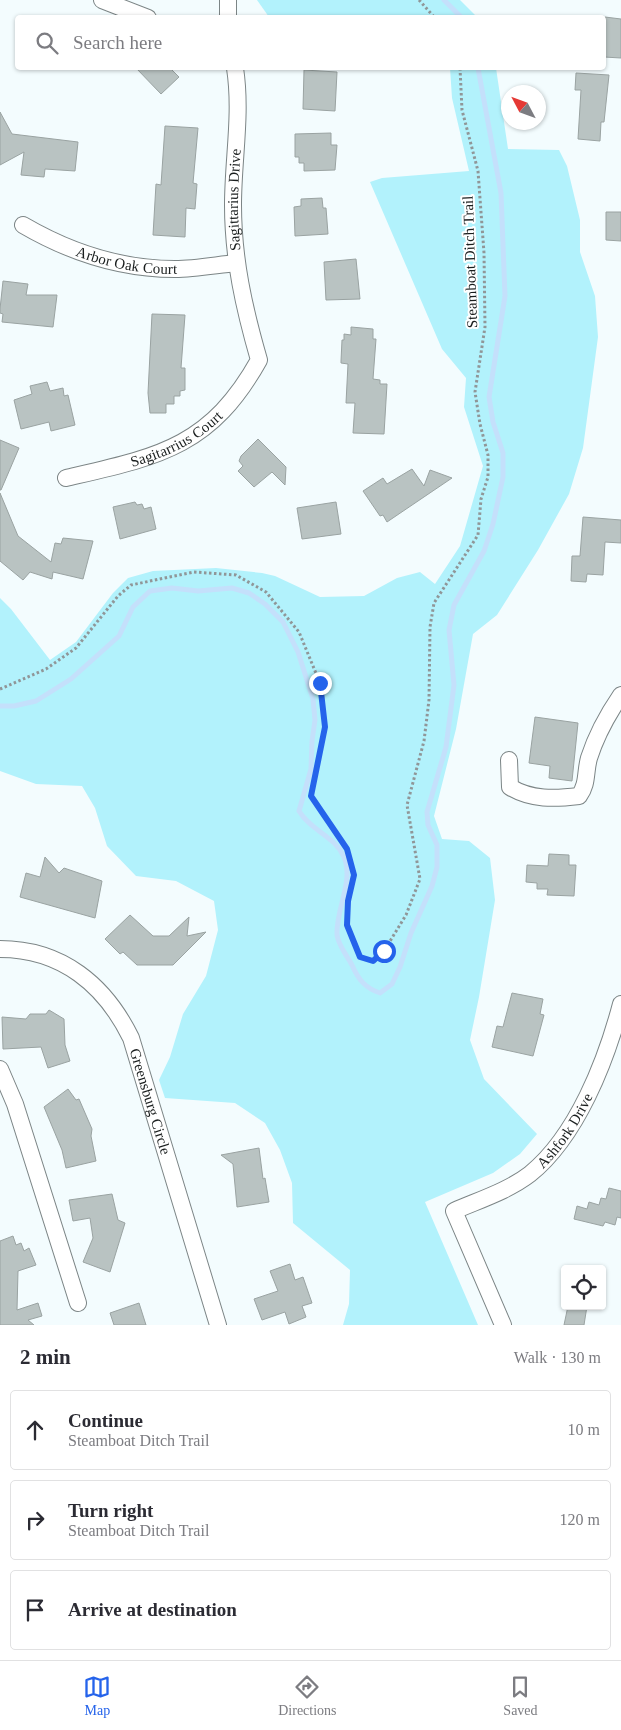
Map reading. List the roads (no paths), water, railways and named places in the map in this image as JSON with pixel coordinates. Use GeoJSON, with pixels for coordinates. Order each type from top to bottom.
{"type":"FeatureCollection","features":[{"type":"Feature","properties":{"kind":"street"},"geometry":{"type":"LineString","coordinates":[[102,0],[140,15]]}},
{"type":"Feature","properties":{"kind":"street"},"geometry":{"type":"LineString","coordinates":[[228,0],[228,15]]}},
{"type":"Feature","properties":{"kind":"street","name":"Sagittarius Drive"},"geometry":{"type":"LineString","coordinates":[[235,70],[238,90],[233,204],[236,263],[244,308],[259,360]]}},
{"type":"Feature","properties":{"kind":"street","name":"Arbor Oak Court"},"geometry":{"type":"LineString","coordinates":[[23,225],[51,242],[110,262],[145,268],[177,269],[236,263]]}},
{"type":"Feature","properties":{"kind":"street","name":"Sagitarrius Court"},"geometry":{"type":"LineString","coordinates":[[66,478],[142,460],[188,439],[213,421],[231,402],[259,360]]}},
{"type":"Feature","properties":{"kind":"street"},"geometry":{"type":"LineString","coordinates":[[509,760],[510,787],[522,794],[554,799],[579,796],[585,788],[592,751],[609,712],[621,695]]}},
{"type":"Feature","properties":{"kind":"street","name":"Greensburg Circle"},"geometry":{"type":"LineString","coordinates":[[0,949],[26,951],[70,967],[90,981],[107,997],[120,1016],[131,1038],[218,1325]]}},
{"type":"Feature","properties":{"kind":"street","name":"Ashfork Drive"},"geometry":{"type":"LineString","coordinates":[[502,1325],[454,1211],[512,1186],[530,1174],[545,1159],[567,1130],[586,1099],[602,1064],[621,1004]]}},
{"type":"Feature","properties":{"kind":"street"},"geometry":{"type":"LineString","coordinates":[[0,1069],[15,1104],[78,1303]]}},
{"type":"Feature","properties":{"kind":"waterway"},"geometry":{"type":"LineString","coordinates":[[444,0],[459,15]]}},
{"type":"Feature","properties":{"kind":"waterway"},"geometry":{"type":"LineString","coordinates":[[0,706],[14,706],[36,701],[71,679],[119,636],[133,607],[150,591],[172,588],[198,591],[232,588],[249,593],[265,604],[283,622],[298,652],[313,699],[315,720],[311,769],[299,811],[310,824],[335,844],[344,857],[347,866],[346,885],[337,924],[339,941],[357,975],[366,986],[380,993],[392,984],[400,967],[411,933],[432,886],[437,867],[437,845],[428,825],[427,812],[446,747],[454,685],[449,630],[454,605],[484,551],[493,524],[503,477],[503,453],[493,422],[489,397],[505,296],[501,193],[478,70]]}}]}
